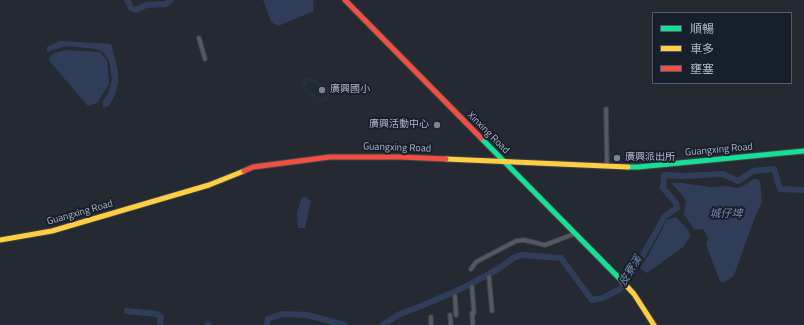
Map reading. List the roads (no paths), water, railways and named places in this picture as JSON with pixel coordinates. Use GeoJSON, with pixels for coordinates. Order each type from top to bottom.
{"type":"FeatureCollection","features":[{"type":"Feature","properties":{"kind":"street","name":"Xinxing Road"},"geometry":{"type":"LineString","coordinates":[[345,0],[619,279],[641,304],[654,325]]}},
{"type":"Feature","properties":{"kind":"street"},"geometry":{"type":"LineString","coordinates":[[199,38],[205,59]]}},
{"type":"Feature","properties":{"kind":"street"},"geometry":{"type":"LineString","coordinates":[[606,109],[607,166]]}},
{"type":"Feature","properties":{"kind":"street","name":"Guangxing Road"},"geometry":{"type":"LineString","coordinates":[[0,240],[52,231],[209,185],[252,167],[330,157],[352,156],[638,167],[804,150]]}},
{"type":"Feature","properties":{"kind":"street"},"geometry":{"type":"LineString","coordinates":[[471,269],[476,262],[516,241],[524,240],[545,245],[574,234]]}},
{"type":"Feature","properties":{"kind":"street"},"geometry":{"type":"LineString","coordinates":[[489,278],[492,311]]}},
{"type":"Feature","properties":{"kind":"street"},"geometry":{"type":"LineString","coordinates":[[472,287],[473,325]]}},
{"type":"Feature","properties":{"kind":"street"},"geometry":{"type":"LineString","coordinates":[[455,296],[456,315]]}},
{"type":"Feature","properties":{"kind":"street"},"geometry":{"type":"LineString","coordinates":[[450,315],[451,325]]}},
{"type":"Feature","properties":{"kind":"street"},"geometry":{"type":"LineString","coordinates":[[431,317],[431,325]]}},
{"type":"Feature","properties":{"kind":"water"},"geometry":{"type":"Polygon","coordinates":[[[263,0],[313,0],[314,11],[278,26],[271,22],[263,0]]]}},
{"type":"Feature","properties":{"kind":"water"},"geometry":{"type":"Polygon","coordinates":[[[59,41],[111,44],[117,69],[118,83],[117,90],[109,106],[103,108],[103,101],[108,94],[112,79],[109,61],[103,52],[95,49],[66,46],[47,52],[47,47],[59,41]]]}},
{"type":"Feature","properties":{"kind":"water"},"geometry":{"type":"Polygon","coordinates":[[[66,50],[100,52],[107,60],[109,84],[97,103],[88,106],[50,62],[49,58],[54,53],[66,50]]]}},
{"type":"Feature","properties":{"kind":"water","name":"城仔埤"},"geometry":{"type":"Polygon","coordinates":[[[754,179],[760,181],[762,202],[734,275],[722,283],[706,245],[708,239],[704,230],[694,229],[684,215],[686,201],[671,183],[711,187],[727,186],[737,188],[754,179]]]}},
{"type":"Feature","properties":{"kind":"water"},"geometry":{"type":"Polygon","coordinates":[[[302,197],[306,197],[311,201],[305,228],[298,228],[297,212],[302,197]]]}},
{"type":"Feature","properties":{"kind":"water","name":"城仔埤"},"geometry":{"type":"Polygon","coordinates":[[[676,217],[689,231],[690,237],[683,247],[647,273],[640,268],[667,220],[676,217]]]}},
{"type":"Feature","properties":{"kind":"waterway"},"geometry":{"type":"LineString","coordinates":[[127,0],[131,8],[136,10],[146,5],[166,4],[171,0]]}},
{"type":"Feature","properties":{"kind":"waterway","name":"皮寮溪"},"geometry":{"type":"LineString","coordinates":[[382,325],[400,314],[465,287],[498,269],[515,257],[522,255],[561,258],[592,300],[603,298],[620,289],[640,260],[665,216],[677,208],[676,203],[663,188],[664,175],[682,176],[723,174],[738,181],[753,171],[774,169],[780,189],[804,190]]}},
{"type":"Feature","properties":{"kind":"waterway","name":"皮寮溪"},"geometry":{"type":"LineString","coordinates":[[127,311],[157,314],[161,317],[160,325]]}},
{"type":"Feature","properties":{"kind":"waterway","name":"皮寮溪"},"geometry":{"type":"LineString","coordinates":[[267,325],[268,319],[283,314],[307,315],[345,325]]}},
{"type":"Feature","properties":{"kind":"place","name":"廣興國小"},"geometry":{"type":"Point","coordinates":[322,90]}},
{"type":"Feature","properties":{"kind":"place","name":"廣興活動中心"},"geometry":{"type":"Point","coordinates":[437,125]}},
{"type":"Feature","properties":{"kind":"place","name":"廣興派出所"},"geometry":{"type":"Point","coordinates":[617,158]}}]}
